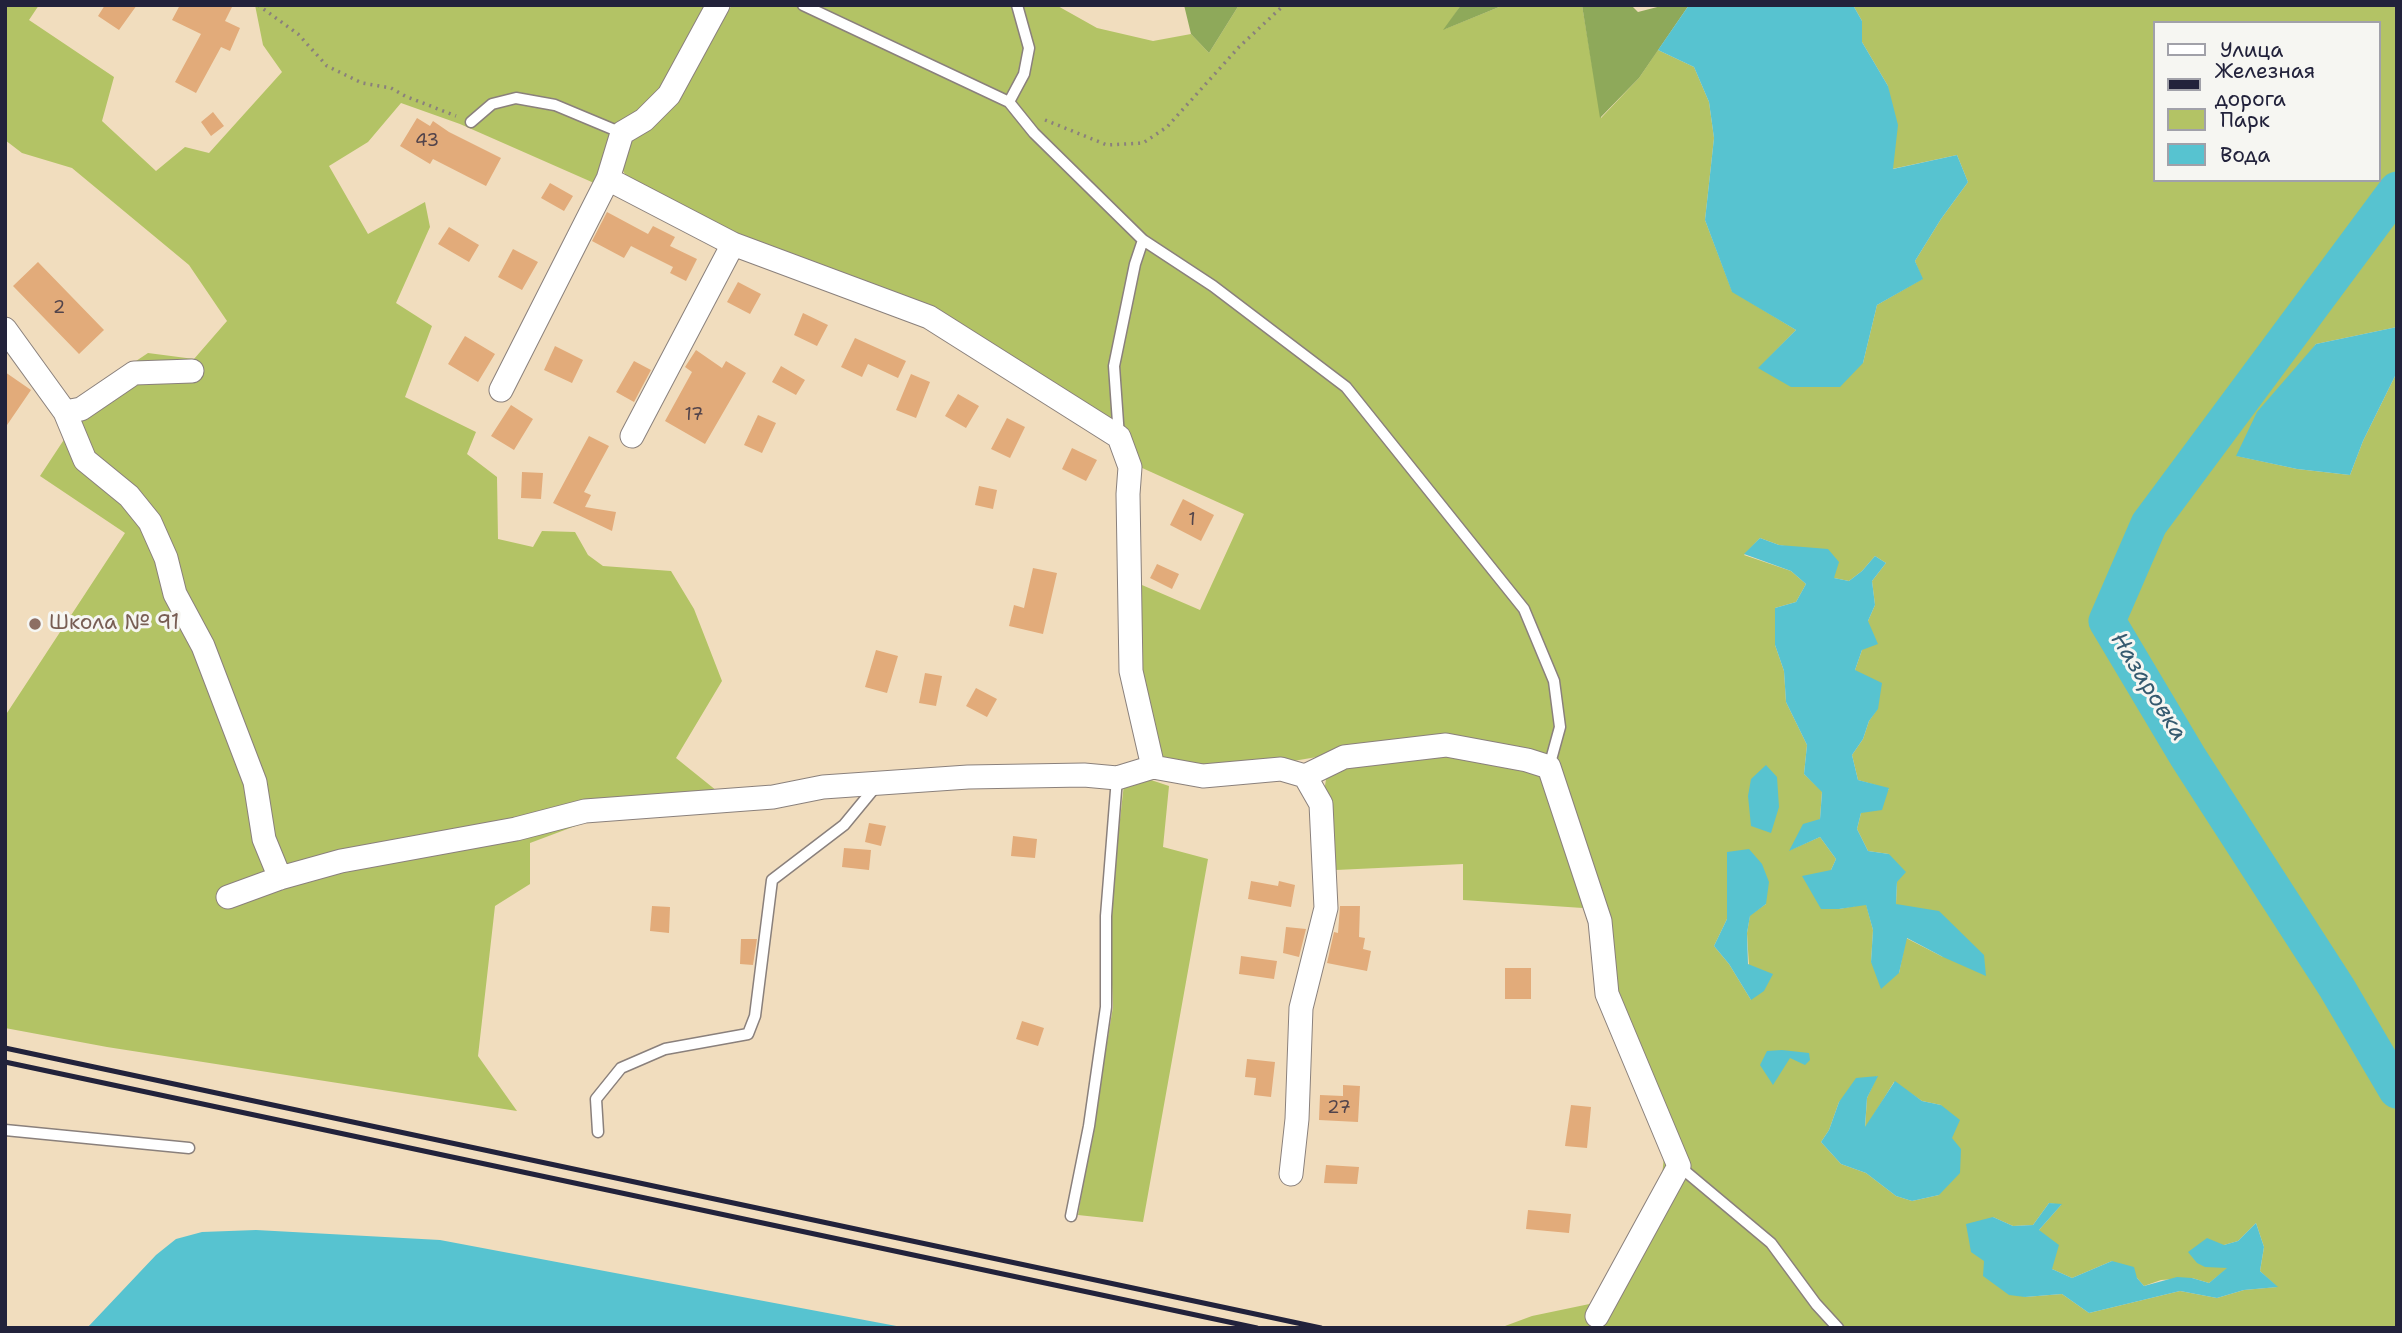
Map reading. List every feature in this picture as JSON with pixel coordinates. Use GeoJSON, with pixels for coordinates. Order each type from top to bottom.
{"type":"FeatureCollection","features":[{"type":"Feature","properties":{"kind":"street"},"geometry":{"type":"LineString","coordinates":[[500,390],[608,179],[622,133],[644,120],[669,95],[705,16],[718,5]]}},
{"type":"Feature","properties":{"kind":"street"},"geometry":{"type":"LineString","coordinates":[[608,179],[733,244],[929,317],[1005,368],[1119,437],[1130,467],[1128,494],[1131,671],[1153,767]]}},
{"type":"Feature","properties":{"kind":"street"},"geometry":{"type":"LineString","coordinates":[[632,436],[733,244]]}},
{"type":"Feature","properties":{"kind":"street"},"geometry":{"type":"LineString","coordinates":[[5,329],[65,412],[85,460],[129,496],[150,522],[166,558],[175,593],[203,646],[255,782],[264,839],[280,878]]}},
{"type":"Feature","properties":{"kind":"street"},"geometry":{"type":"LineString","coordinates":[[65,412],[81,409],[134,373],[192,371]]}},
{"type":"Feature","properties":{"kind":"street"},"geometry":{"type":"LineString","coordinates":[[228,897],[280,878],[341,861],[516,829],[585,811],[773,797],[823,787],[879,783],[981,777],[1084,775],[1117,778],[1153,767],[1203,776],[1281,769],[1305,776],[1344,757],[1446,745],[1527,760],[1549,767],[1600,921],[1607,994],[1679,1166],[1597,1316]]}},
{"type":"Feature","properties":{"kind":"street"},"geometry":{"type":"LineString","coordinates":[[1291,1174],[1297,1119],[1301,1008],[1326,908],[1321,804],[1305,776]]}},
{"type":"Feature","properties":{"kind":"lane"},"geometry":{"type":"LineString","coordinates":[[803,5],[1009,102],[1034,133],[1143,240],[1213,286],[1346,387],[1524,609],[1554,681],[1560,727],[1549,767]]}},
{"type":"Feature","properties":{"kind":"lane"},"geometry":{"type":"LineString","coordinates":[[1009,102],[1024,74],[1029,48],[1017,5]]}},
{"type":"Feature","properties":{"kind":"lane"},"geometry":{"type":"LineString","coordinates":[[471,122],[492,104],[516,98],[555,105],[622,133]]}},
{"type":"Feature","properties":{"kind":"lane"},"geometry":{"type":"LineString","coordinates":[[1119,437],[1114,366],[1135,264],[1143,240]]}},
{"type":"Feature","properties":{"kind":"lane"},"geometry":{"type":"LineString","coordinates":[[1071,1216],[1089,1126],[1107,1007],[1106,916],[1117,778]]}},
{"type":"Feature","properties":{"kind":"lane"},"geometry":{"type":"LineString","coordinates":[[598,1132],[596,1099],[621,1068],[665,1049],[747,1034],[755,1016],[772,880],[844,825],[879,783]]}},
{"type":"Feature","properties":{"kind":"lane"},"geometry":{"type":"LineString","coordinates":[[5,1130],[189,1148]]}},
{"type":"Feature","properties":{"kind":"lane"},"geometry":{"type":"LineString","coordinates":[[1679,1166],[1771,1243],[1816,1304],[1838,1328]]}},
{"type":"Feature","properties":{"kind":"path"},"geometry":{"type":"LineString","coordinates":[[258,5],[298,34],[327,66],[362,83],[391,88],[471,122]]}},
{"type":"Feature","properties":{"kind":"path"},"geometry":{"type":"LineString","coordinates":[[1041,118],[1107,145],[1143,143],[1167,127],[1239,47],[1284,5]]}},
{"type":"Feature","properties":{"kind":"green space"},"geometry":{"type":"Polygon","coordinates":[[[5,5],[39,5],[29,20],[114,77],[102,121],[156,171],[185,147],[209,153],[282,72],[263,45],[255,5],[710,5],[666,82],[609,141],[594,183],[460,124],[401,103],[368,142],[329,166],[368,234],[425,202],[430,227],[396,303],[432,326],[405,397],[476,432],[467,454],[497,477],[498,539],[533,547],[542,531],[575,532],[588,555],[603,566],[671,571],[694,609],[722,681],[676,758],[717,791],[586,822],[530,843],[530,884],[495,906],[478,1056],[517,1111],[107,1047],[5,1028],[5,716],[125,533],[40,476],[69,432],[72,404],[148,353],[194,359],[227,321],[189,265],[72,168],[22,153],[5,140],[5,5]]]}},
{"type":"Feature","properties":{"kind":"green space"},"geometry":{"type":"Polygon","coordinates":[[[732,5],[1056,5],[1097,28],[1153,41],[1191,34],[1209,53],[1239,5],[1461,5],[1445,29],[1504,5],[1582,5],[1601,118],[1639,78],[1658,50],[1694,67],[1709,102],[1714,138],[1705,220],[1732,291],[1796,330],[1759,368],[1863,363],[1877,305],[1922,279],[1915,261],[1968,182],[1957,155],[1892,169],[1888,86],[1862,42],[1862,21],[1853,5],[2397,5],[2397,327],[2316,344],[2237,456],[2297,469],[2350,475],[2363,441],[2397,372],[2397,1328],[1506,1328],[1505,1326],[1532,1316],[1599,1302],[1662,1176],[1664,1156],[1613,992],[1606,922],[1563,772],[1533,755],[1341,753],[1281,763],[1205,768],[1164,759],[1154,750],[1142,681],[1135,582],[1200,610],[1244,514],[1140,467],[1015,364],[738,236],[627,178],[621,167],[628,143],[672,103],[732,5]],[[1760,538],[1744,555],[1791,571],[1806,584],[1796,602],[1775,608],[1775,645],[1784,671],[1786,702],[1807,745],[1804,774],[1822,791],[1820,819],[1790,850],[1820,837],[1836,859],[1831,870],[1839,909],[1866,904],[1873,930],[1871,962],[1899,973],[1906,938],[1943,957],[1896,904],[1897,882],[1889,854],[1868,851],[1857,829],[1861,813],[1889,789],[1858,780],[1852,755],[1878,708],[1855,670],[1875,605],[1872,581],[1886,563],[1875,556],[1849,581],[1834,578],[1802,549],[1760,538]],[[1727,853],[1727,919],[1714,946],[1729,964],[1751,1000],[1747,933],[1750,915],[1766,904],[1727,853]],[[1877,1076],[1839,1102],[1829,1130],[1821,1142],[1841,1164],[1866,1173],[1896,1196],[1912,1201],[1939,1195],[1952,1138],[1941,1105],[1922,1101],[1894,1082],[1865,1129],[1867,1098],[1877,1076]],[[2049,1203],[2033,1225],[2013,1226],[1993,1217],[1984,1261],[1984,1276],[2025,1297],[2062,1294],[2089,1313],[2180,1291],[2217,1298],[2244,1290],[2277,1287],[2260,1271],[2264,1247],[2256,1223],[2238,1241],[2224,1245],[2228,1268],[2209,1283],[2192,1278],[2161,1280],[2144,1286],[2112,1261],[2072,1278],[2052,1269],[2039,1230],[2061,1205],[2049,1203]]]}},
{"type":"Feature","properties":{"kind":"green space"},"geometry":{"type":"Polygon","coordinates":[[[1184,5],[1239,5],[1209,53],[1191,34],[1184,5]]]}},
{"type":"Feature","properties":{"kind":"green space"},"geometry":{"type":"Polygon","coordinates":[[[1461,5],[1504,5],[1443,30],[1461,5]]]}},
{"type":"Feature","properties":{"kind":"green space"},"geometry":{"type":"Polygon","coordinates":[[[1582,5],[1631,5],[1638,12],[1665,5],[1689,5],[1639,78],[1600,118],[1582,5]]]}},
{"type":"Feature","properties":{"kind":"green space"},"geometry":{"type":"Polygon","coordinates":[[[1447,753],[1527,765],[1544,778],[1551,794],[1583,908],[1463,900],[1463,864],[1336,870],[1324,792],[1327,773],[1344,767],[1447,753]]]}},
{"type":"Feature","properties":{"kind":"green space"},"geometry":{"type":"Polygon","coordinates":[[[1151,780],[1169,786],[1163,847],[1208,859],[1143,1222],[1078,1215],[1113,1007],[1109,917],[1124,784],[1151,780]]]}},
{"type":"Feature","properties":{"kind":"water"},"geometry":{"type":"Polygon","coordinates":[[[1689,5],[1853,5],[1862,21],[1862,42],[1888,86],[1898,125],[1893,169],[1957,155],[1968,182],[1915,261],[1923,279],[1877,305],[1863,363],[1840,387],[1791,387],[1758,368],[1796,330],[1732,292],[1705,220],[1714,138],[1709,102],[1694,67],[1658,50],[1689,5]]]}},
{"type":"Feature","properties":{"kind":"water"},"geometry":{"type":"Polygon","coordinates":[[[2397,327],[2397,372],[2363,441],[2350,475],[2297,469],[2236,456],[2257,412],[2316,344],[2397,327]]]}},
{"type":"Feature","properties":{"kind":"water"},"geometry":{"type":"Polygon","coordinates":[[[1760,538],[1779,545],[1828,549],[1839,562],[1834,578],[1849,581],[1875,556],[1886,563],[1872,581],[1875,605],[1868,621],[1878,644],[1862,650],[1855,670],[1882,683],[1878,709],[1852,755],[1858,780],[1889,788],[1882,810],[1861,813],[1857,829],[1868,851],[1889,854],[1906,872],[1897,882],[1896,904],[1939,911],[1984,955],[1986,976],[1907,938],[1899,973],[1881,989],[1871,962],[1873,930],[1866,905],[1821,909],[1802,876],[1831,870],[1836,859],[1820,837],[1789,851],[1803,824],[1820,819],[1822,792],[1804,774],[1807,745],[1786,702],[1784,671],[1775,645],[1775,608],[1796,602],[1806,584],[1791,571],[1744,554],[1760,538]]]}},
{"type":"Feature","properties":{"kind":"water"},"geometry":{"type":"Polygon","coordinates":[[[1766,765],[1777,777],[1779,807],[1771,833],[1751,826],[1748,796],[1751,779],[1766,765]]]}},
{"type":"Feature","properties":{"kind":"water"},"geometry":{"type":"Polygon","coordinates":[[[1749,849],[1762,864],[1769,882],[1766,904],[1750,916],[1747,933],[1748,964],[1773,974],[1764,991],[1751,1000],[1729,964],[1714,946],[1727,919],[1727,852],[1749,849]]]}},
{"type":"Feature","properties":{"kind":"water"},"geometry":{"type":"Polygon","coordinates":[[[1767,1051],[1809,1053],[1810,1060],[1805,1065],[1790,1058],[1773,1085],[1760,1065],[1767,1051]]]}},
{"type":"Feature","properties":{"kind":"water"},"geometry":{"type":"Polygon","coordinates":[[[1878,1076],[1867,1098],[1865,1127],[1895,1081],[1922,1101],[1941,1105],[1960,1120],[1952,1138],[1961,1149],[1960,1173],[1939,1195],[1912,1201],[1896,1196],[1866,1173],[1841,1164],[1821,1142],[1829,1130],[1839,1102],[1856,1078],[1878,1076]]]}},
{"type":"Feature","properties":{"kind":"water"},"geometry":{"type":"Polygon","coordinates":[[[2049,1203],[2062,1204],[2039,1230],[2059,1245],[2052,1269],[2072,1278],[2112,1261],[2134,1267],[2137,1278],[2144,1286],[2177,1277],[2209,1283],[2227,1268],[2205,1267],[2197,1263],[2188,1252],[2207,1238],[2224,1245],[2238,1241],[2256,1223],[2264,1247],[2260,1271],[2278,1287],[2244,1290],[2217,1298],[2180,1291],[2089,1313],[2062,1294],[2025,1297],[2009,1295],[1983,1276],[1984,1261],[1971,1252],[1966,1224],[1993,1217],[2013,1226],[2033,1225],[2049,1203]]]}},
{"type":"Feature","properties":{"kind":"water"},"geometry":{"type":"Polygon","coordinates":[[[256,1230],[440,1240],[907,1328],[87,1328],[156,1255],[176,1239],[202,1232],[256,1230]]]}},
{"type":"Feature","properties":{"kind":"building"},"geometry":{"type":"Polygon","coordinates":[[[105,5],[137,5],[119,30],[98,16],[105,5]]]}},
{"type":"Feature","properties":{"kind":"building"},"geometry":{"type":"Polygon","coordinates":[[[180,5],[233,5],[225,21],[240,28],[230,51],[221,47],[196,93],[175,82],[201,34],[172,20],[180,5]]]}},
{"type":"Feature","properties":{"kind":"building"},"geometry":{"type":"Polygon","coordinates":[[[213,112],[224,126],[211,136],[201,122],[213,112]]]}},
{"type":"Feature","properties":{"kind":"building"},"geometry":{"type":"Polygon","coordinates":[[[417,118],[430,126],[433,121],[501,158],[486,186],[433,159],[430,164],[400,146],[417,118]]]}},
{"type":"Feature","properties":{"kind":"building"},"geometry":{"type":"Polygon","coordinates":[[[550,183],[573,196],[564,211],[541,198],[550,183]]]}},
{"type":"Feature","properties":{"kind":"building"},"geometry":{"type":"Polygon","coordinates":[[[607,212],[648,234],[653,226],[675,237],[670,246],[697,259],[686,281],[670,273],[673,267],[631,246],[624,258],[592,241],[607,212]]]}},
{"type":"Feature","properties":{"kind":"building"},"geometry":{"type":"Polygon","coordinates":[[[449,227],[479,245],[469,262],[438,244],[449,227]]]}},
{"type":"Feature","properties":{"kind":"building"},"geometry":{"type":"Polygon","coordinates":[[[513,249],[538,262],[522,290],[498,277],[513,249]]]}},
{"type":"Feature","properties":{"kind":"building"},"geometry":{"type":"Polygon","coordinates":[[[38,262],[104,330],[79,354],[13,286],[38,262]]]}},
{"type":"Feature","properties":{"kind":"building"},"geometry":{"type":"Polygon","coordinates":[[[738,282],[761,294],[750,314],[727,302],[738,282]]]}},
{"type":"Feature","properties":{"kind":"building"},"geometry":{"type":"Polygon","coordinates":[[[803,313],[828,325],[817,346],[794,335],[803,313]]]}},
{"type":"Feature","properties":{"kind":"building"},"geometry":{"type":"Polygon","coordinates":[[[465,336],[495,354],[478,382],[448,364],[465,336]]]}},
{"type":"Feature","properties":{"kind":"building"},"geometry":{"type":"Polygon","coordinates":[[[855,338],[906,361],[898,378],[868,364],[862,377],[841,367],[855,338]]]}},
{"type":"Feature","properties":{"kind":"building"},"geometry":{"type":"Polygon","coordinates":[[[555,346],[583,360],[572,383],[544,370],[555,346]]]}},
{"type":"Feature","properties":{"kind":"building"},"geometry":{"type":"Polygon","coordinates":[[[696,350],[722,368],[726,361],[746,373],[705,444],[665,421],[692,372],[685,367],[696,350]]]}},
{"type":"Feature","properties":{"kind":"building"},"geometry":{"type":"Polygon","coordinates":[[[634,361],[651,370],[634,402],[616,392],[634,361]]]}},
{"type":"Feature","properties":{"kind":"building"},"geometry":{"type":"Polygon","coordinates":[[[781,366],[805,380],[796,395],[772,382],[781,366]]]}},
{"type":"Feature","properties":{"kind":"building"},"geometry":{"type":"Polygon","coordinates":[[[5,372],[31,390],[5,428],[5,372]]]}},
{"type":"Feature","properties":{"kind":"building"},"geometry":{"type":"Polygon","coordinates":[[[911,374],[930,382],[916,418],[896,410],[911,374]]]}},
{"type":"Feature","properties":{"kind":"building"},"geometry":{"type":"Polygon","coordinates":[[[958,394],[979,406],[966,428],[945,416],[958,394]]]}},
{"type":"Feature","properties":{"kind":"building"},"geometry":{"type":"Polygon","coordinates":[[[511,405],[533,419],[514,450],[491,436],[511,405]]]}},
{"type":"Feature","properties":{"kind":"building"},"geometry":{"type":"Polygon","coordinates":[[[758,415],[776,423],[762,453],[744,445],[758,415]]]}},
{"type":"Feature","properties":{"kind":"building"},"geometry":{"type":"Polygon","coordinates":[[[1007,418],[1025,427],[1010,458],[991,449],[1007,418]]]}},
{"type":"Feature","properties":{"kind":"building"},"geometry":{"type":"Polygon","coordinates":[[[589,436],[609,446],[584,492],[591,495],[585,507],[616,512],[612,531],[553,503],[589,436]]]}},
{"type":"Feature","properties":{"kind":"building"},"geometry":{"type":"Polygon","coordinates":[[[1072,448],[1097,460],[1086,481],[1062,469],[1072,448]]]}},
{"type":"Feature","properties":{"kind":"building"},"geometry":{"type":"Polygon","coordinates":[[[522,472],[543,473],[541,499],[521,498],[522,472]]]}},
{"type":"Feature","properties":{"kind":"building"},"geometry":{"type":"Polygon","coordinates":[[[979,486],[997,490],[993,509],[975,505],[979,486]]]}},
{"type":"Feature","properties":{"kind":"building"},"geometry":{"type":"Polygon","coordinates":[[[1183,499],[1214,515],[1201,541],[1170,525],[1183,499]]]}},
{"type":"Feature","properties":{"kind":"building"},"geometry":{"type":"Polygon","coordinates":[[[1157,564],[1179,574],[1172,589],[1150,578],[1157,564]]]}},
{"type":"Feature","properties":{"kind":"building"},"geometry":{"type":"Polygon","coordinates":[[[1033,568],[1057,573],[1043,634],[1009,626],[1014,605],[1024,608],[1033,568]]]}},
{"type":"Feature","properties":{"kind":"building"},"geometry":{"type":"Polygon","coordinates":[[[876,650],[898,656],[887,693],[865,687],[876,650]]]}},
{"type":"Feature","properties":{"kind":"building"},"geometry":{"type":"Polygon","coordinates":[[[925,673],[942,676],[936,706],[919,703],[925,673]]]}},
{"type":"Feature","properties":{"kind":"building"},"geometry":{"type":"Polygon","coordinates":[[[976,688],[997,699],[987,717],[966,706],[976,688]]]}},
{"type":"Feature","properties":{"kind":"building"},"geometry":{"type":"Polygon","coordinates":[[[869,823],[886,826],[881,846],[865,842],[869,823]]]}},
{"type":"Feature","properties":{"kind":"building"},"geometry":{"type":"Polygon","coordinates":[[[1013,836],[1037,839],[1035,858],[1011,856],[1013,836]]]}},
{"type":"Feature","properties":{"kind":"building"},"geometry":{"type":"Polygon","coordinates":[[[844,848],[871,850],[869,870],[842,867],[844,848]]]}},
{"type":"Feature","properties":{"kind":"building"},"geometry":{"type":"Polygon","coordinates":[[[1251,881],[1278,886],[1279,881],[1295,885],[1291,907],[1248,899],[1251,881]]]}},
{"type":"Feature","properties":{"kind":"building"},"geometry":{"type":"Polygon","coordinates":[[[652,906],[670,907],[669,933],[650,931],[652,906]]]}},
{"type":"Feature","properties":{"kind":"building"},"geometry":{"type":"Polygon","coordinates":[[[1340,906],[1360,906],[1359,937],[1365,938],[1363,949],[1371,951],[1367,971],[1327,963],[1334,932],[1338,933],[1340,906]]]}},
{"type":"Feature","properties":{"kind":"building"},"geometry":{"type":"Polygon","coordinates":[[[1286,927],[1306,929],[1299,957],[1283,953],[1286,927]]]}},
{"type":"Feature","properties":{"kind":"building"},"geometry":{"type":"Polygon","coordinates":[[[741,939],[757,939],[753,965],[740,964],[741,939]]]}},
{"type":"Feature","properties":{"kind":"building"},"geometry":{"type":"Polygon","coordinates":[[[1241,956],[1277,961],[1274,979],[1239,974],[1241,956]]]}},
{"type":"Feature","properties":{"kind":"building"},"geometry":{"type":"Polygon","coordinates":[[[1505,968],[1531,968],[1531,999],[1505,999],[1505,968]]]}},
{"type":"Feature","properties":{"kind":"building"},"geometry":{"type":"Polygon","coordinates":[[[1022,1021],[1044,1028],[1038,1046],[1016,1039],[1022,1021]]]}},
{"type":"Feature","properties":{"kind":"building"},"geometry":{"type":"Polygon","coordinates":[[[1247,1059],[1275,1062],[1271,1097],[1254,1095],[1256,1078],[1245,1077],[1247,1059]]]}},
{"type":"Feature","properties":{"kind":"building"},"geometry":{"type":"Polygon","coordinates":[[[1343,1085],[1360,1086],[1358,1122],[1319,1120],[1320,1095],[1343,1096],[1343,1085]]]}},
{"type":"Feature","properties":{"kind":"building"},"geometry":{"type":"Polygon","coordinates":[[[1571,1105],[1591,1107],[1587,1148],[1565,1146],[1571,1105]]]}},
{"type":"Feature","properties":{"kind":"building"},"geometry":{"type":"Polygon","coordinates":[[[1326,1165],[1359,1167],[1357,1184],[1324,1183],[1326,1165]]]}},
{"type":"Feature","properties":{"kind":"building"},"geometry":{"type":"Polygon","coordinates":[[[1528,1210],[1571,1214],[1569,1233],[1526,1229],[1528,1210]]]}},
{"type":"Feature","properties":{"kind":"waterway","name":"Назаровка"},"geometry":{"type":"LineString","coordinates":[[2397,190],[2149,524],[2107,621],[2188,757],[2337,988],[2397,1090]]}},
{"type":"Feature","properties":{"kind":"railway"},"geometry":{"type":"LineString","coordinates":[[5,1048],[1321,1328]]}},
{"type":"Feature","properties":{"kind":"railway"},"geometry":{"type":"LineString","coordinates":[[5,1062],[1257,1328]]}},
{"type":"Feature","properties":{"kind":"place","name":"Школа № 91"},"geometry":{"type":"Point","coordinates":[35,624]}}]}
